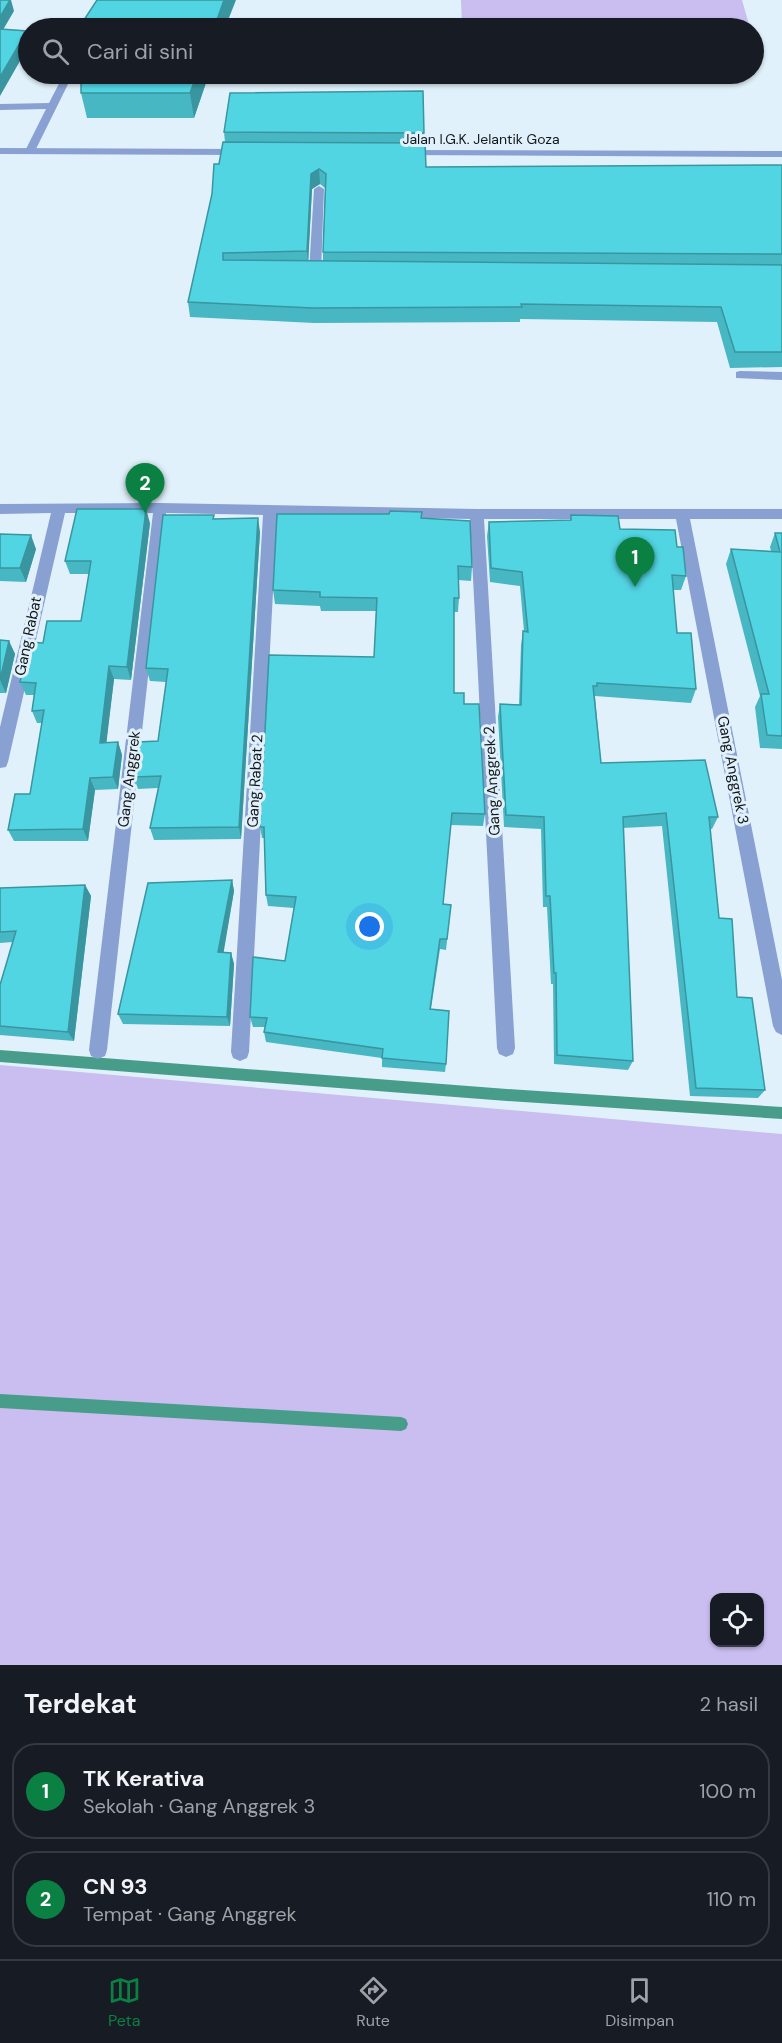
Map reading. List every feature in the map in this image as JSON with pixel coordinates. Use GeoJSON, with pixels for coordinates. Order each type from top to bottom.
{"type":"FeatureCollection","features":[{"type":"Feature","properties":{"kind":"street"},"geometry":{"type":"LineString","coordinates":[[30,151],[63,84]]}},
{"type":"Feature","properties":{"kind":"street"},"geometry":{"type":"LineString","coordinates":[[0,106],[52,106]]}},
{"type":"Feature","properties":{"kind":"street"},"geometry":{"type":"LineString","coordinates":[[0,151],[257,152]]}},
{"type":"Feature","properties":{"kind":"street","name":"Jalan I.G.K. Jelantik Goza"},"geometry":{"type":"LineString","coordinates":[[388,153],[782,154]]}},
{"type":"Feature","properties":{"kind":"street"},"geometry":{"type":"LineString","coordinates":[[315,272],[319,189]]}},
{"type":"Feature","properties":{"kind":"street"},"geometry":{"type":"LineString","coordinates":[[740,375],[782,376]]}},
{"type":"Feature","properties":{"kind":"street"},"geometry":{"type":"LineString","coordinates":[[0,509],[160,508],[477,514],[782,514]]}},
{"type":"Feature","properties":{"kind":"street","name":"Gang Anggrek"},"geometry":{"type":"LineString","coordinates":[[98,1050],[160,508]]}},
{"type":"Feature","properties":{"kind":"street","name":"Gang Rabat"},"geometry":{"type":"LineString","coordinates":[[0,762],[46,556],[59,510]]}},
{"type":"Feature","properties":{"kind":"street","name":"Gang Rabat 2"},"geometry":{"type":"LineString","coordinates":[[240,1052],[270,510]]}},
{"type":"Feature","properties":{"kind":"street","name":"Gang Anggrek 2"},"geometry":{"type":"LineString","coordinates":[[477,514],[506,1048]]}},
{"type":"Feature","properties":{"kind":"street","name":"Gang Anggrek 3"},"geometry":{"type":"LineString","coordinates":[[682,514],[782,1026]]}},
{"type":"Feature","properties":{"kind":"shaded area"},"geometry":{"type":"Polygon","coordinates":[[[461,0],[742,0],[747,18],[462,18],[461,0]]]}},
{"type":"Feature","properties":{"kind":"shaded area"},"geometry":{"type":"Polygon","coordinates":[[[0,1065],[782,1134],[782,1665],[0,1665],[0,1065]]]}},
{"type":"Feature","properties":{"kind":"building"},"geometry":{"type":"Polygon","coordinates":[[[0,0],[10,0],[0,17],[0,0]]]}},
{"type":"Feature","properties":{"kind":"building"},"geometry":{"type":"Polygon","coordinates":[[[97,0],[224,0],[218,18],[85,18],[97,0]]]}},
{"type":"Feature","properties":{"kind":"building"},"geometry":{"type":"Polygon","coordinates":[[[0,29],[18,30],[18,46],[0,77],[0,29]]]}},
{"type":"Feature","properties":{"kind":"building"},"geometry":{"type":"Polygon","coordinates":[[[81,84],[193,84],[190,93],[81,93],[81,84]]]}},
{"type":"Feature","properties":{"kind":"building"},"geometry":{"type":"Polygon","coordinates":[[[423,91],[424,133],[224,132],[230,93],[423,91]]]}},
{"type":"Feature","properties":{"kind":"building"},"geometry":{"type":"Polygon","coordinates":[[[223,142],[425,143],[426,167],[782,165],[782,254],[323,252],[326,174],[319,169],[311,174],[307,251],[223,253],[223,260],[782,265],[782,352],[735,352],[721,307],[521,304],[522,307],[313,308],[188,302],[212,194],[214,164],[219,164],[223,142]]]}},
{"type":"Feature","properties":{"kind":"building"},"geometry":{"type":"Polygon","coordinates":[[[77,509],[146,509],[127,667],[109,666],[100,743],[118,742],[113,777],[90,778],[83,829],[8,830],[15,794],[30,794],[44,710],[32,711],[36,683],[20,682],[29,642],[43,643],[47,621],[81,621],[91,561],[65,561],[77,509]]]}},
{"type":"Feature","properties":{"kind":"building"},"geometry":{"type":"Polygon","coordinates":[[[390,511],[422,512],[421,518],[470,521],[472,567],[458,566],[459,598],[454,598],[454,693],[464,693],[464,704],[479,704],[485,814],[452,813],[443,904],[451,905],[447,939],[440,939],[430,1009],[449,1011],[446,1064],[382,1058],[383,1049],[264,1032],[267,1018],[250,1017],[253,957],[285,961],[296,897],[266,895],[264,827],[260,827],[269,655],[374,657],[377,598],[320,597],[320,592],[273,590],[277,514],[389,514],[390,511]]]}},
{"type":"Feature","properties":{"kind":"building"},"geometry":{"type":"Polygon","coordinates":[[[163,515],[214,515],[213,519],[258,518],[239,827],[150,828],[161,776],[134,777],[138,742],[158,741],[168,669],[146,668],[163,515]]]}},
{"type":"Feature","properties":{"kind":"building"},"geometry":{"type":"Polygon","coordinates":[[[571,515],[618,516],[620,529],[675,530],[677,547],[683,547],[686,576],[672,575],[677,633],[691,633],[696,689],[597,683],[597,686],[593,686],[601,763],[705,760],[718,817],[709,817],[719,918],[732,919],[737,997],[752,998],[765,1090],[696,1088],[666,813],[623,817],[633,1061],[557,1055],[556,973],[554,973],[550,896],[546,896],[544,817],[506,815],[500,704],[521,705],[523,631],[528,632],[522,572],[491,568],[489,522],[571,520],[571,515]]]}},
{"type":"Feature","properties":{"kind":"building"},"geometry":{"type":"Polygon","coordinates":[[[775,533],[782,533],[782,736],[767,735],[761,694],[769,694],[731,549],[780,552],[775,533]]]}},
{"type":"Feature","properties":{"kind":"building"},"geometry":{"type":"Polygon","coordinates":[[[0,534],[31,535],[20,568],[0,568],[0,534]]]}},
{"type":"Feature","properties":{"kind":"building"},"geometry":{"type":"Polygon","coordinates":[[[0,640],[9,641],[0,680],[0,640]]]}},
{"type":"Feature","properties":{"kind":"building"},"geometry":{"type":"Polygon","coordinates":[[[232,880],[218,952],[231,953],[227,1017],[118,1014],[148,883],[232,880]]]}},
{"type":"Feature","properties":{"kind":"building"},"geometry":{"type":"Polygon","coordinates":[[[85,885],[68,1032],[0,1026],[0,985],[16,931],[0,932],[0,888],[85,885]]]}},
{"type":"Feature","properties":{"kind":"waterway"},"geometry":{"type":"LineString","coordinates":[[0,1056],[507,1095],[782,1113]]}},
{"type":"Feature","properties":{"kind":"waterway"},"geometry":{"type":"LineString","coordinates":[[0,1401],[401,1424]]}},
{"type":"Feature","properties":{"kind":"place","name":"CN 93"},"geometry":{"type":"Point","coordinates":[145,513]}},
{"type":"Feature","properties":{"kind":"place","name":"TK Kerativa"},"geometry":{"type":"Point","coordinates":[635,587]}}]}
